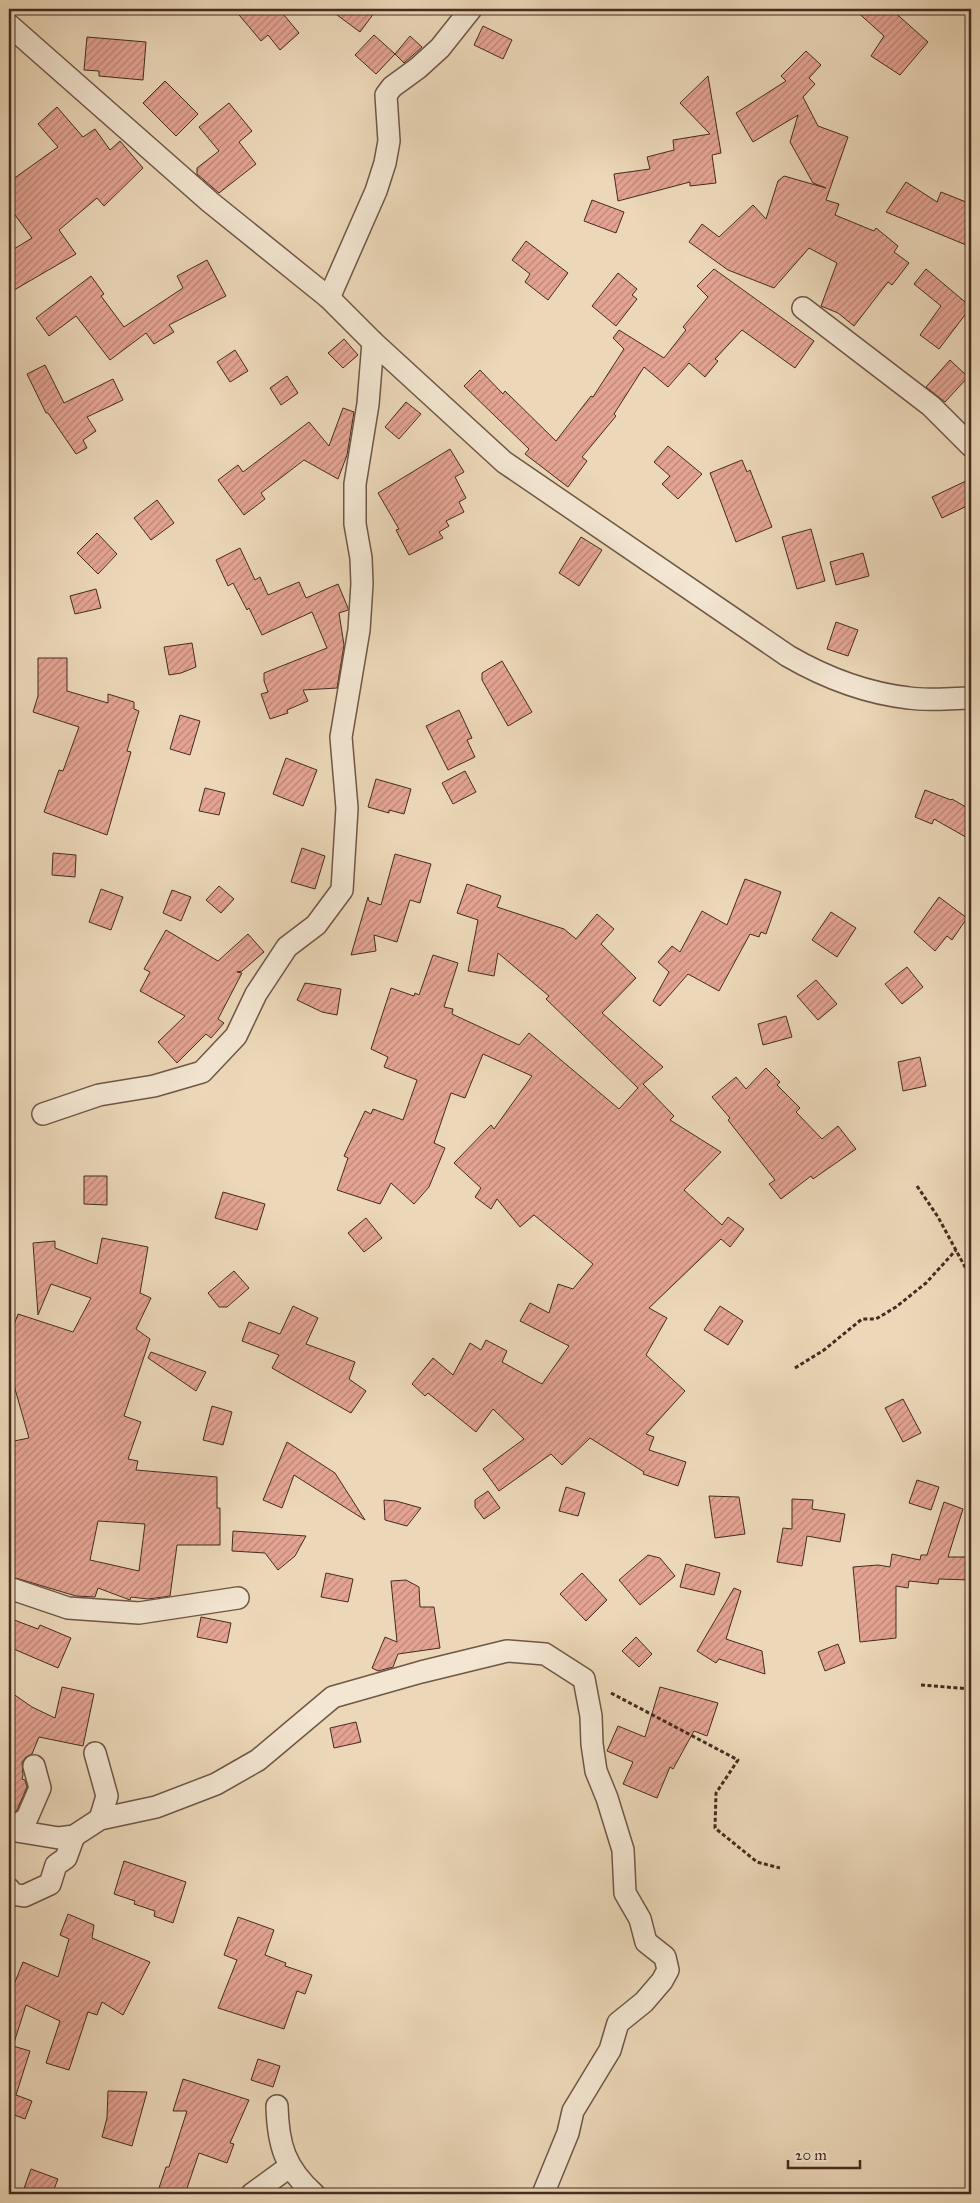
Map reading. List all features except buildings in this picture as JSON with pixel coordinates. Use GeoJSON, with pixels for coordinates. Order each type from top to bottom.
{"type":"FeatureCollection","features":[{"type":"Feature","properties":{"kind":"street"},"geometry":{"type":"LineString","coordinates":[[329,298],[376,192],[385,163],[389,141],[386,94],[440,48],[471,9]]}},
{"type":"Feature","properties":{"kind":"street"},"geometry":{"type":"LineString","coordinates":[[9,25],[210,202],[329,298],[373,342],[504,462],[815,672],[858,688],[910,698],[971,698]]}},
{"type":"Feature","properties":{"kind":"street"},"geometry":{"type":"LineString","coordinates":[[803,308],[931,406],[971,446]]}},
{"type":"Feature","properties":{"kind":"street"},"geometry":{"type":"LineString","coordinates":[[43,1114],[99,1095],[154,1086],[202,1072],[236,1036],[256,994],[287,947],[316,925],[342,890],[347,808],[340,737],[358,630],[362,584],[362,558],[355,524],[355,484],[368,404],[373,342]]}},
{"type":"Feature","properties":{"kind":"street"},"geometry":{"type":"LineString","coordinates":[[9,1588],[68,1608],[139,1613],[238,1598]]}},
{"type":"Feature","properties":{"kind":"street"},"geometry":{"type":"LineString","coordinates":[[10,1831],[59,1838],[74,1836],[100,1819],[156,1807],[216,1784],[258,1760],[333,1697],[421,1672],[507,1651],[545,1654],[584,1679],[591,1716],[592,1744],[596,1771],[623,1850],[625,1893],[640,1919],[646,1942],[665,1957],[668,1970],[662,1981],[644,2002],[618,2023],[610,2050],[573,2111],[568,2133],[544,2194]]}},
{"type":"Feature","properties":{"kind":"street"},"geometry":{"type":"LineString","coordinates":[[95,1753],[107,1796],[100,1819]]}},
{"type":"Feature","properties":{"kind":"street"},"geometry":{"type":"LineString","coordinates":[[10,1831],[27,1818],[40,1788],[34,1766]]}},
{"type":"Feature","properties":{"kind":"street"},"geometry":{"type":"LineString","coordinates":[[9,1889],[12,1894],[24,1896],[50,1884],[56,1865],[66,1858],[74,1836]]}},
{"type":"Feature","properties":{"kind":"street"},"geometry":{"type":"LineString","coordinates":[[277,2106],[277,2131],[289,2168],[314,2194]]}},
{"type":"Feature","properties":{"kind":"street"},"geometry":{"type":"LineString","coordinates":[[252,2194],[289,2168]]}},
{"type":"Feature","properties":{"kind":"path"},"geometry":{"type":"LineString","coordinates":[[917,1186],[929,1201],[971,1278]]}},
{"type":"Feature","properties":{"kind":"path"},"geometry":{"type":"LineString","coordinates":[[795,1368],[824,1350],[862,1319],[876,1318],[896,1307],[926,1283],[956,1250]]}},
{"type":"Feature","properties":{"kind":"path"},"geometry":{"type":"LineString","coordinates":[[584,1679],[738,1760],[716,1793],[715,1828],[757,1862],[780,1868]]}},
{"type":"Feature","properties":{"kind":"path"},"geometry":{"type":"LineString","coordinates":[[920,1685],[971,1689]]}}]}
